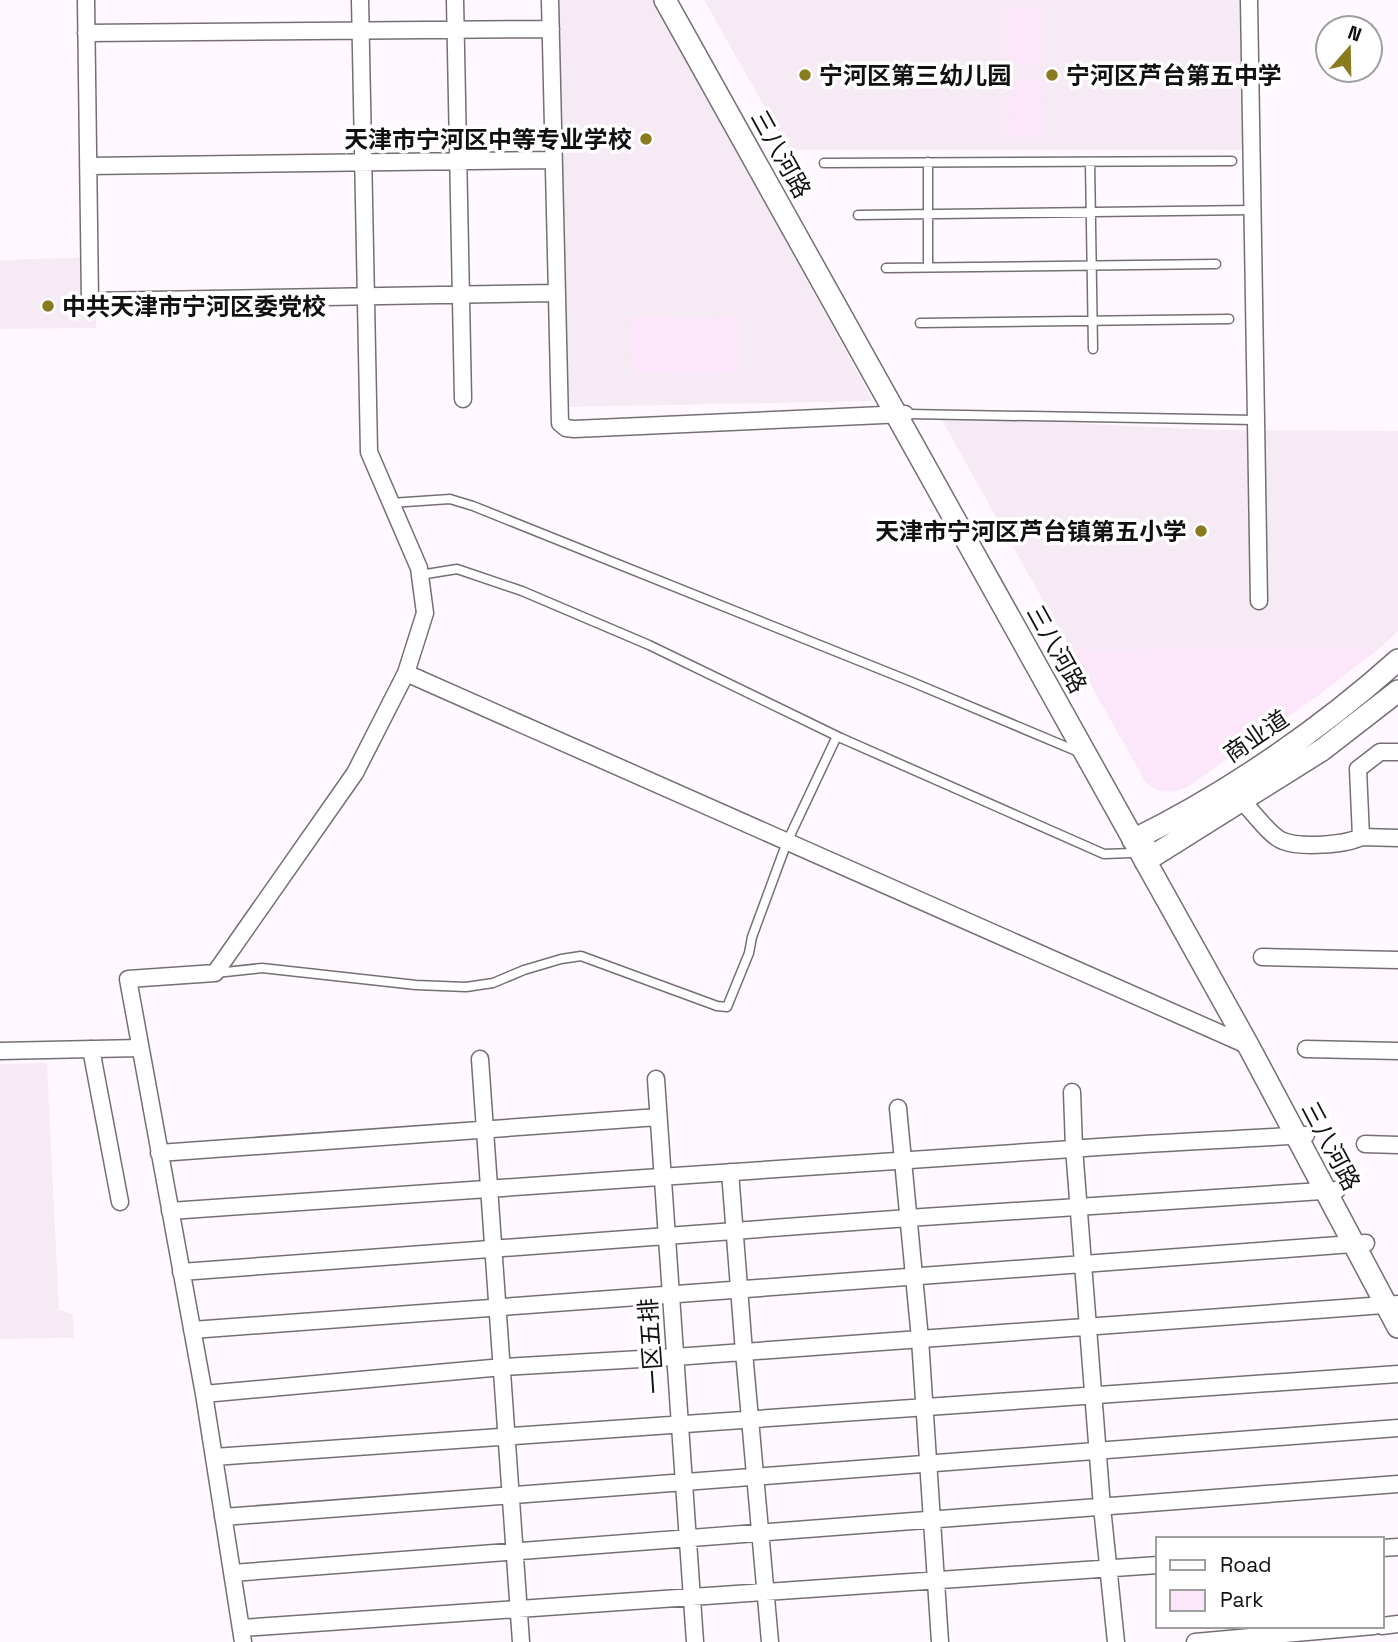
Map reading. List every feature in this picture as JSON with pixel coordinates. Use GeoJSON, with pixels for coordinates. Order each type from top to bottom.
{"type":"FeatureCollection","features":[{"type":"Feature","properties":{"kind":"street"},"geometry":{"type":"LineString","coordinates":[[86,0],[90,301],[555,293]]}},
{"type":"Feature","properties":{"kind":"street"},"geometry":{"type":"LineString","coordinates":[[360,0],[369,452],[419,568],[425,613],[406,673],[355,773],[215,973],[128,979],[204,1394],[242,1635],[519,1609],[693,1603],[766,1592],[1156,1565]]}},
{"type":"Feature","properties":{"kind":"street"},"geometry":{"type":"LineString","coordinates":[[455,0],[463,399]]}},
{"type":"Feature","properties":{"kind":"street"},"geometry":{"type":"LineString","coordinates":[[550,0],[559,423],[574,429],[902,414]]}},
{"type":"Feature","properties":{"kind":"street","name":"三八河路"},"geometry":{"type":"LineString","coordinates":[[665,0],[902,414]]}},
{"type":"Feature","properties":{"kind":"street","name":"三八河路"},"geometry":{"type":"LineString","coordinates":[[678,0],[902,414],[1256,1049],[1394,1304],[1398,1326]]}},
{"type":"Feature","properties":{"kind":"street"},"geometry":{"type":"LineString","coordinates":[[1249,0],[1259,601]]}},
{"type":"Feature","properties":{"kind":"street"},"geometry":{"type":"LineString","coordinates":[[86,33],[551,29]]}},
{"type":"Feature","properties":{"kind":"street"},"geometry":{"type":"LineString","coordinates":[[88,166],[553,160]]}},
{"type":"Feature","properties":{"kind":"street","name":"商业道"},"geometry":{"type":"LineString","coordinates":[[1145,847],[1221,791],[1325,721],[1398,660]]}},
{"type":"Feature","properties":{"kind":"street"},"geometry":{"type":"LineString","coordinates":[[406,673],[1256,1049]]}},
{"type":"Feature","properties":{"kind":"street","name":"商业道"},"geometry":{"type":"LineString","coordinates":[[1145,847],[1243,802],[1322,750],[1398,691]]}},
{"type":"Feature","properties":{"kind":"street"},"geometry":{"type":"LineString","coordinates":[[1361,837],[1358,769],[1380,752],[1398,752]]}},
{"type":"Feature","properties":{"kind":"street"},"geometry":{"type":"LineString","coordinates":[[1243,802],[1282,841],[1307,844],[1351,842],[1361,837],[1398,838]]}},
{"type":"Feature","properties":{"kind":"street"},"geometry":{"type":"LineString","coordinates":[[1262,957],[1398,960]]}},
{"type":"Feature","properties":{"kind":"street"},"geometry":{"type":"LineString","coordinates":[[0,1051],[140,1048]]}},
{"type":"Feature","properties":{"kind":"street"},"geometry":{"type":"LineString","coordinates":[[91,1049],[120,1202]]}},
{"type":"Feature","properties":{"kind":"street"},"geometry":{"type":"LineString","coordinates":[[1306,1049],[1398,1051]]}},
{"type":"Feature","properties":{"kind":"street"},"geometry":{"type":"LineString","coordinates":[[480,1059],[521,1642]]}},
{"type":"Feature","properties":{"kind":"street","name":"一区五排"},"geometry":{"type":"LineString","coordinates":[[656,1079],[695,1642]]}},
{"type":"Feature","properties":{"kind":"street"},"geometry":{"type":"LineString","coordinates":[[1072,1091],[1093,1395],[1116,1642]]}},
{"type":"Feature","properties":{"kind":"street"},"geometry":{"type":"LineString","coordinates":[[898,1108],[920,1339],[940,1642]]}},
{"type":"Feature","properties":{"kind":"street"},"geometry":{"type":"LineString","coordinates":[[159,1153],[658,1117]]}},
{"type":"Feature","properties":{"kind":"street"},"geometry":{"type":"LineString","coordinates":[[170,1211],[662,1175],[1301,1135]]}},
{"type":"Feature","properties":{"kind":"street"},"geometry":{"type":"LineString","coordinates":[[1365,1144],[1398,1145]]}},
{"type":"Feature","properties":{"kind":"street"},"geometry":{"type":"LineString","coordinates":[[730,1172],[770,1642]]}},
{"type":"Feature","properties":{"kind":"street"},"geometry":{"type":"LineString","coordinates":[[181,1272],[908,1218],[1332,1191]]}},
{"type":"Feature","properties":{"kind":"street"},"geometry":{"type":"LineString","coordinates":[[192,1330],[1361,1244]]}},
{"type":"Feature","properties":{"kind":"street"},"geometry":{"type":"LineString","coordinates":[[204,1394],[503,1367],[675,1357],[1394,1304]]}},
{"type":"Feature","properties":{"kind":"street"},"geometry":{"type":"LineString","coordinates":[[214,1457],[1398,1374]]}},
{"type":"Feature","properties":{"kind":"street"},"geometry":{"type":"LineString","coordinates":[[223,1517],[1398,1428]]}},
{"type":"Feature","properties":{"kind":"street"},"geometry":{"type":"LineString","coordinates":[[232,1573],[1398,1484]]}},
{"type":"Feature","properties":{"kind":"street"},"geometry":{"type":"LineString","coordinates":[[1195,1642],[1352,1628]]}},
{"type":"Feature","properties":{"kind":"lane"},"geometry":{"type":"LineString","coordinates":[[824,163],[1232,161]]}},
{"type":"Feature","properties":{"kind":"lane"},"geometry":{"type":"LineString","coordinates":[[928,162],[928,267]]}},
{"type":"Feature","properties":{"kind":"lane"},"geometry":{"type":"LineString","coordinates":[[1090,162],[1093,349]]}},
{"type":"Feature","properties":{"kind":"lane"},"geometry":{"type":"LineString","coordinates":[[858,215],[1252,210]]}},
{"type":"Feature","properties":{"kind":"lane"},"geometry":{"type":"LineString","coordinates":[[886,268],[1216,264]]}},
{"type":"Feature","properties":{"kind":"lane"},"geometry":{"type":"LineString","coordinates":[[920,323],[1229,319]]}},
{"type":"Feature","properties":{"kind":"lane"},"geometry":{"type":"LineString","coordinates":[[902,414],[1255,420]]}},
{"type":"Feature","properties":{"kind":"lane"},"geometry":{"type":"LineString","coordinates":[[391,503],[450,499],[473,506],[1091,754]]}},
{"type":"Feature","properties":{"kind":"lane"},"geometry":{"type":"LineString","coordinates":[[420,575],[457,569],[522,591],[649,645],[837,736],[1104,853],[1145,847]]}},
{"type":"Feature","properties":{"kind":"lane"},"geometry":{"type":"LineString","coordinates":[[215,973],[262,968],[416,985],[466,987],[493,983],[524,970],[581,956],[717,1006],[727,1007],[749,953],[752,937],[787,842],[837,736]]}},
{"type":"Feature","properties":{"kind":"shaded area","name":"天津市宁河区中等专业学校"},"geometry":{"type":"Polygon","coordinates":[[[558,0],[654,0],[873,401],[567,407],[558,0]]]}},
{"type":"Feature","properties":{"kind":"shaded area","name":"宁河区芦台第五中学"},"geometry":{"type":"Polygon","coordinates":[[[704,0],[1241,0],[1243,150],[789,150],[704,0]]]}},
{"type":"Feature","properties":{"kind":"shaded area","name":"中共天津市宁河区委党校"},"geometry":{"type":"Polygon","coordinates":[[[95,257],[96,328],[0,329],[0,260],[95,257]]]}},
{"type":"Feature","properties":{"kind":"shaded area","name":"天津市宁河区芦台镇第五小学"},"geometry":{"type":"Polygon","coordinates":[[[940,417],[1218,430],[1398,431],[1398,631],[1381,647],[1071,650],[940,417]]]}},
{"type":"Feature","properties":{"kind":"shaded area"},"geometry":{"type":"Polygon","coordinates":[[[47,1063],[59,1310],[73,1314],[74,1338],[0,1339],[0,1064],[47,1063]]]}},
{"type":"Feature","properties":{"kind":"green space"},"geometry":{"type":"Polygon","coordinates":[[[1009,7],[1044,7],[1044,64],[1009,64],[1009,7]]]}},
{"type":"Feature","properties":{"kind":"green space"},"geometry":{"type":"Polygon","coordinates":[[[1009,79],[1044,79],[1045,136],[1010,136],[1009,79]]]}},
{"type":"Feature","properties":{"kind":"green space"},"geometry":{"type":"Polygon","coordinates":[[[630,316],[666,316],[666,373],[631,373],[630,316]]]}},
{"type":"Feature","properties":{"kind":"green space"},"geometry":{"type":"Polygon","coordinates":[[[740,316],[740,373],[705,374],[705,317],[740,316]]]}},
{"type":"Feature","properties":{"kind":"green space"},"geometry":{"type":"Polygon","coordinates":[[[668,317],[703,317],[703,374],[668,374],[668,317]]]}},
{"type":"Feature","properties":{"kind":"green space"},"geometry":{"type":"Polygon","coordinates":[[[1381,647],[1319,695],[1186,788],[1169,792],[1154,789],[1145,781],[1071,650],[1381,647]]]}},
{"type":"Feature","properties":{"kind":"place","name":"宁河区第三幼儿园"},"geometry":{"type":"Point","coordinates":[805,75]}},
{"type":"Feature","properties":{"kind":"place","name":"宁河区芦台第五中学"},"geometry":{"type":"Point","coordinates":[1052,75]}},
{"type":"Feature","properties":{"kind":"place","name":"天津市宁河区中等专业学校"},"geometry":{"type":"Point","coordinates":[646,139]}},
{"type":"Feature","properties":{"kind":"place","name":"中共天津市宁河区委党校"},"geometry":{"type":"Point","coordinates":[48,306]}},
{"type":"Feature","properties":{"kind":"place","name":"天津市宁河区芦台镇第五小学"},"geometry":{"type":"Point","coordinates":[1201,531]}}]}
